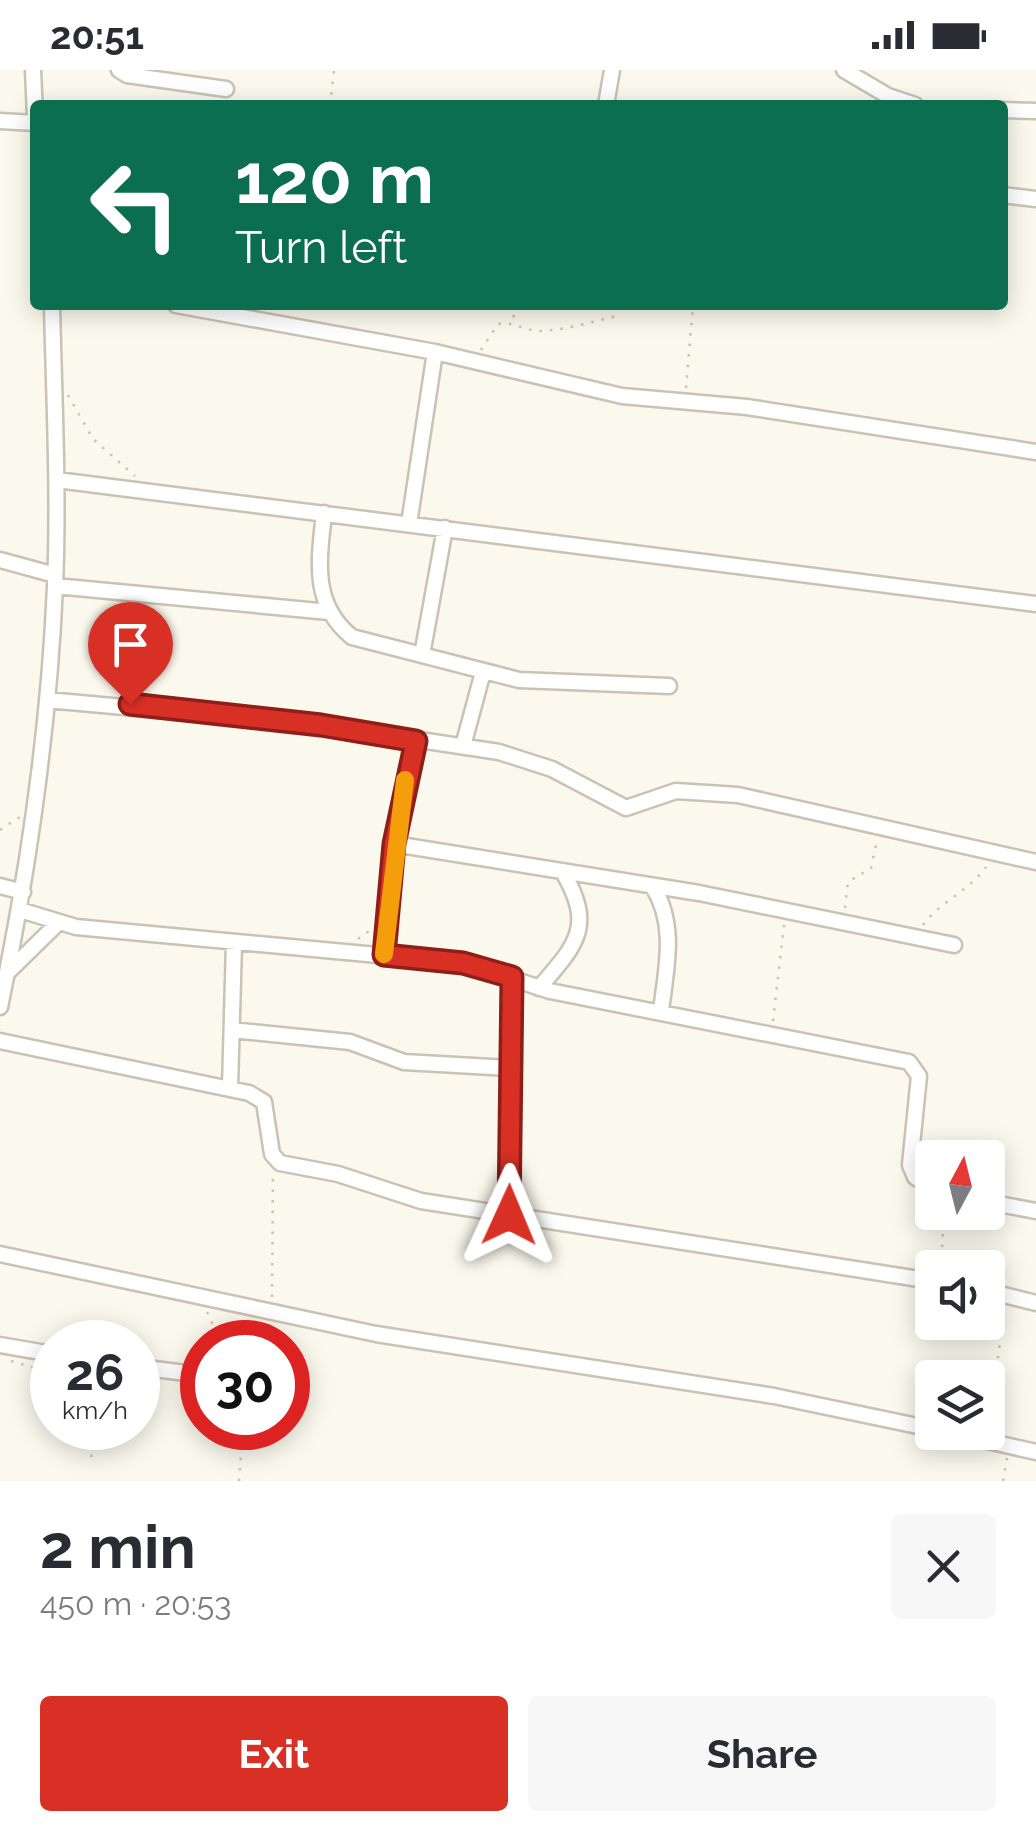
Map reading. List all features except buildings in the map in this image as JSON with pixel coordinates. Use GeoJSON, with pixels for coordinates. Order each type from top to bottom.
{"type":"FeatureCollection","features":[{"type":"Feature","properties":{"kind":"street"},"geometry":{"type":"LineString","coordinates":[[33,70],[34,100]]}},
{"type":"Feature","properties":{"kind":"street"},"geometry":{"type":"LineString","coordinates":[[118,70],[127,76],[226,88]]}},
{"type":"Feature","properties":{"kind":"street"},"geometry":{"type":"LineString","coordinates":[[607,100],[612,70]]}},
{"type":"Feature","properties":{"kind":"street"},"geometry":{"type":"LineString","coordinates":[[844,70],[900,100]]}},
{"type":"Feature","properties":{"kind":"street"},"geometry":{"type":"LineString","coordinates":[[1008,110],[1036,111]]}},
{"type":"Feature","properties":{"kind":"street"},"geometry":{"type":"LineString","coordinates":[[0,121],[30,120]]}},
{"type":"Feature","properties":{"kind":"street"},"geometry":{"type":"LineString","coordinates":[[1008,196],[1036,198]]}},
{"type":"Feature","properties":{"kind":"street"},"geometry":{"type":"LineString","coordinates":[[0,1006],[23,892],[48,700],[55,580],[52,310]]}},
{"type":"Feature","properties":{"kind":"street"},"geometry":{"type":"LineString","coordinates":[[204,310],[475,360],[596,391],[747,407],[1036,452]]}},
{"type":"Feature","properties":{"kind":"street"},"geometry":{"type":"LineString","coordinates":[[410,524],[435,352]]}},
{"type":"Feature","properties":{"kind":"street"},"geometry":{"type":"LineString","coordinates":[[56,480],[1036,604]]}},
{"type":"Feature","properties":{"kind":"street"},"geometry":{"type":"LineString","coordinates":[[324,513],[318,570],[329,612],[352,638],[483,672],[555,683],[669,686]]}},
{"type":"Feature","properties":{"kind":"street"},"geometry":{"type":"LineString","coordinates":[[422,655],[445,528]]}},
{"type":"Feature","properties":{"kind":"street"},"geometry":{"type":"LineString","coordinates":[[0,560],[55,580],[329,612]]}},
{"type":"Feature","properties":{"kind":"street"},"geometry":{"type":"LineString","coordinates":[[463,746],[483,672]]}},
{"type":"Feature","properties":{"kind":"street"},"geometry":{"type":"LineString","coordinates":[[48,700],[161,707],[463,746],[526,758],[626,808],[676,791],[782,802],[1036,862]]}},
{"type":"Feature","properties":{"kind":"street"},"geometry":{"type":"LineString","coordinates":[[384,955],[394,844],[416,741]]}},
{"type":"Feature","properties":{"kind":"street"},"geometry":{"type":"LineString","coordinates":[[394,844],[653,887],[954,945]]}},
{"type":"Feature","properties":{"kind":"street"},"geometry":{"type":"LineString","coordinates":[[539,988],[580,925],[581,908],[563,872]]}},
{"type":"Feature","properties":{"kind":"street"},"geometry":{"type":"LineString","coordinates":[[0,886],[23,892]]}},
{"type":"Feature","properties":{"kind":"street"},"geometry":{"type":"LineString","coordinates":[[653,887],[664,904],[668,924],[661,1011]]}},
{"type":"Feature","properties":{"kind":"street"},"geometry":{"type":"LineString","coordinates":[[20,910],[56,924],[463,963],[539,988],[772,1032],[912,1064],[919,1076],[910,1164],[915,1178]]}},
{"type":"Feature","properties":{"kind":"street"},"geometry":{"type":"LineString","coordinates":[[7,974],[56,924]]}},
{"type":"Feature","properties":{"kind":"street"},"geometry":{"type":"LineString","coordinates":[[230,1088],[234,943]]}},
{"type":"Feature","properties":{"kind":"street"},"geometry":{"type":"LineString","coordinates":[[509,1215],[512,977]]}},
{"type":"Feature","properties":{"kind":"street"},"geometry":{"type":"LineString","coordinates":[[232,1030],[350,1042],[404,1062],[509,1068]]}},
{"type":"Feature","properties":{"kind":"street"},"geometry":{"type":"LineString","coordinates":[[0,1041],[230,1088],[264,1102],[274,1159],[420,1201],[915,1277]]}},
{"type":"Feature","properties":{"kind":"street"},"geometry":{"type":"LineString","coordinates":[[1005,1205],[1036,1210]]}},
{"type":"Feature","properties":{"kind":"street"},"geometry":{"type":"LineString","coordinates":[[0,1254],[376,1334],[774,1396],[915,1425]]}},
{"type":"Feature","properties":{"kind":"street"},"geometry":{"type":"LineString","coordinates":[[1006,1295],[1036,1303]]}},
{"type":"Feature","properties":{"kind":"street"},"geometry":{"type":"LineString","coordinates":[[0,1345],[30,1350]]}},
{"type":"Feature","properties":{"kind":"street"},"geometry":{"type":"LineString","coordinates":[[1005,1445],[1036,1452]]}},
{"type":"Feature","properties":{"kind":"path"},"geometry":{"type":"LineString","coordinates":[[331,100],[334,70]]}},
{"type":"Feature","properties":{"kind":"path"},"geometry":{"type":"LineString","coordinates":[[512,310],[516,325]]}},
{"type":"Feature","properties":{"kind":"path"},"geometry":{"type":"LineString","coordinates":[[685,402],[692,310]]}},
{"type":"Feature","properties":{"kind":"path"},"geometry":{"type":"LineString","coordinates":[[475,360],[492,328],[503,322],[542,331],[564,325],[588,326],[618,316]]}},
{"type":"Feature","properties":{"kind":"path"},"geometry":{"type":"LineString","coordinates":[[53,365],[93,439],[150,492]]}},
{"type":"Feature","properties":{"kind":"path"},"geometry":{"type":"LineString","coordinates":[[0,830],[35,808]]}},
{"type":"Feature","properties":{"kind":"path"},"geometry":{"type":"LineString","coordinates":[[838,923],[848,882],[874,864],[880,825]]}},
{"type":"Feature","properties":{"kind":"path"},"geometry":{"type":"LineString","coordinates":[[912,937],[955,894],[972,885],[996,854]]}},
{"type":"Feature","properties":{"kind":"path"},"geometry":{"type":"LineString","coordinates":[[772,1032],[784,924],[795,913]]}},
{"type":"Feature","properties":{"kind":"path"},"geometry":{"type":"LineString","coordinates":[[341,952],[389,916]]}},
{"type":"Feature","properties":{"kind":"path"},"geometry":{"type":"LineString","coordinates":[[270,1312],[274,1159]]}},
{"type":"Feature","properties":{"kind":"path"},"geometry":{"type":"LineString","coordinates":[[998,1360],[1006,1295]]}},
{"type":"Feature","properties":{"kind":"path"},"geometry":{"type":"LineString","coordinates":[[201,1298],[211,1320]]}},
{"type":"Feature","properties":{"kind":"path"},"geometry":{"type":"LineString","coordinates":[[0,1357],[30,1367]]}},
{"type":"Feature","properties":{"kind":"path"},"geometry":{"type":"LineString","coordinates":[[91,1458],[93,1450]]}},
{"type":"Feature","properties":{"kind":"path"},"geometry":{"type":"LineString","coordinates":[[238,1481],[240,1450]]}},
{"type":"Feature","properties":{"kind":"path"},"geometry":{"type":"LineString","coordinates":[[1003,1481],[1007,1460],[1004,1450]]}},
{"type":"Feature","properties":{"kind":"slow traffic"},"geometry":{"type":"LineString","coordinates":[[384,954],[394,844],[405,780]]}},
{"type":"Feature","properties":{"kind":"route"},"geometry":{"type":"LineString","coordinates":[[130,704],[321,725],[416,741],[394,844],[384,955],[463,963],[512,977],[508,1037],[509,1215]]}}]}
